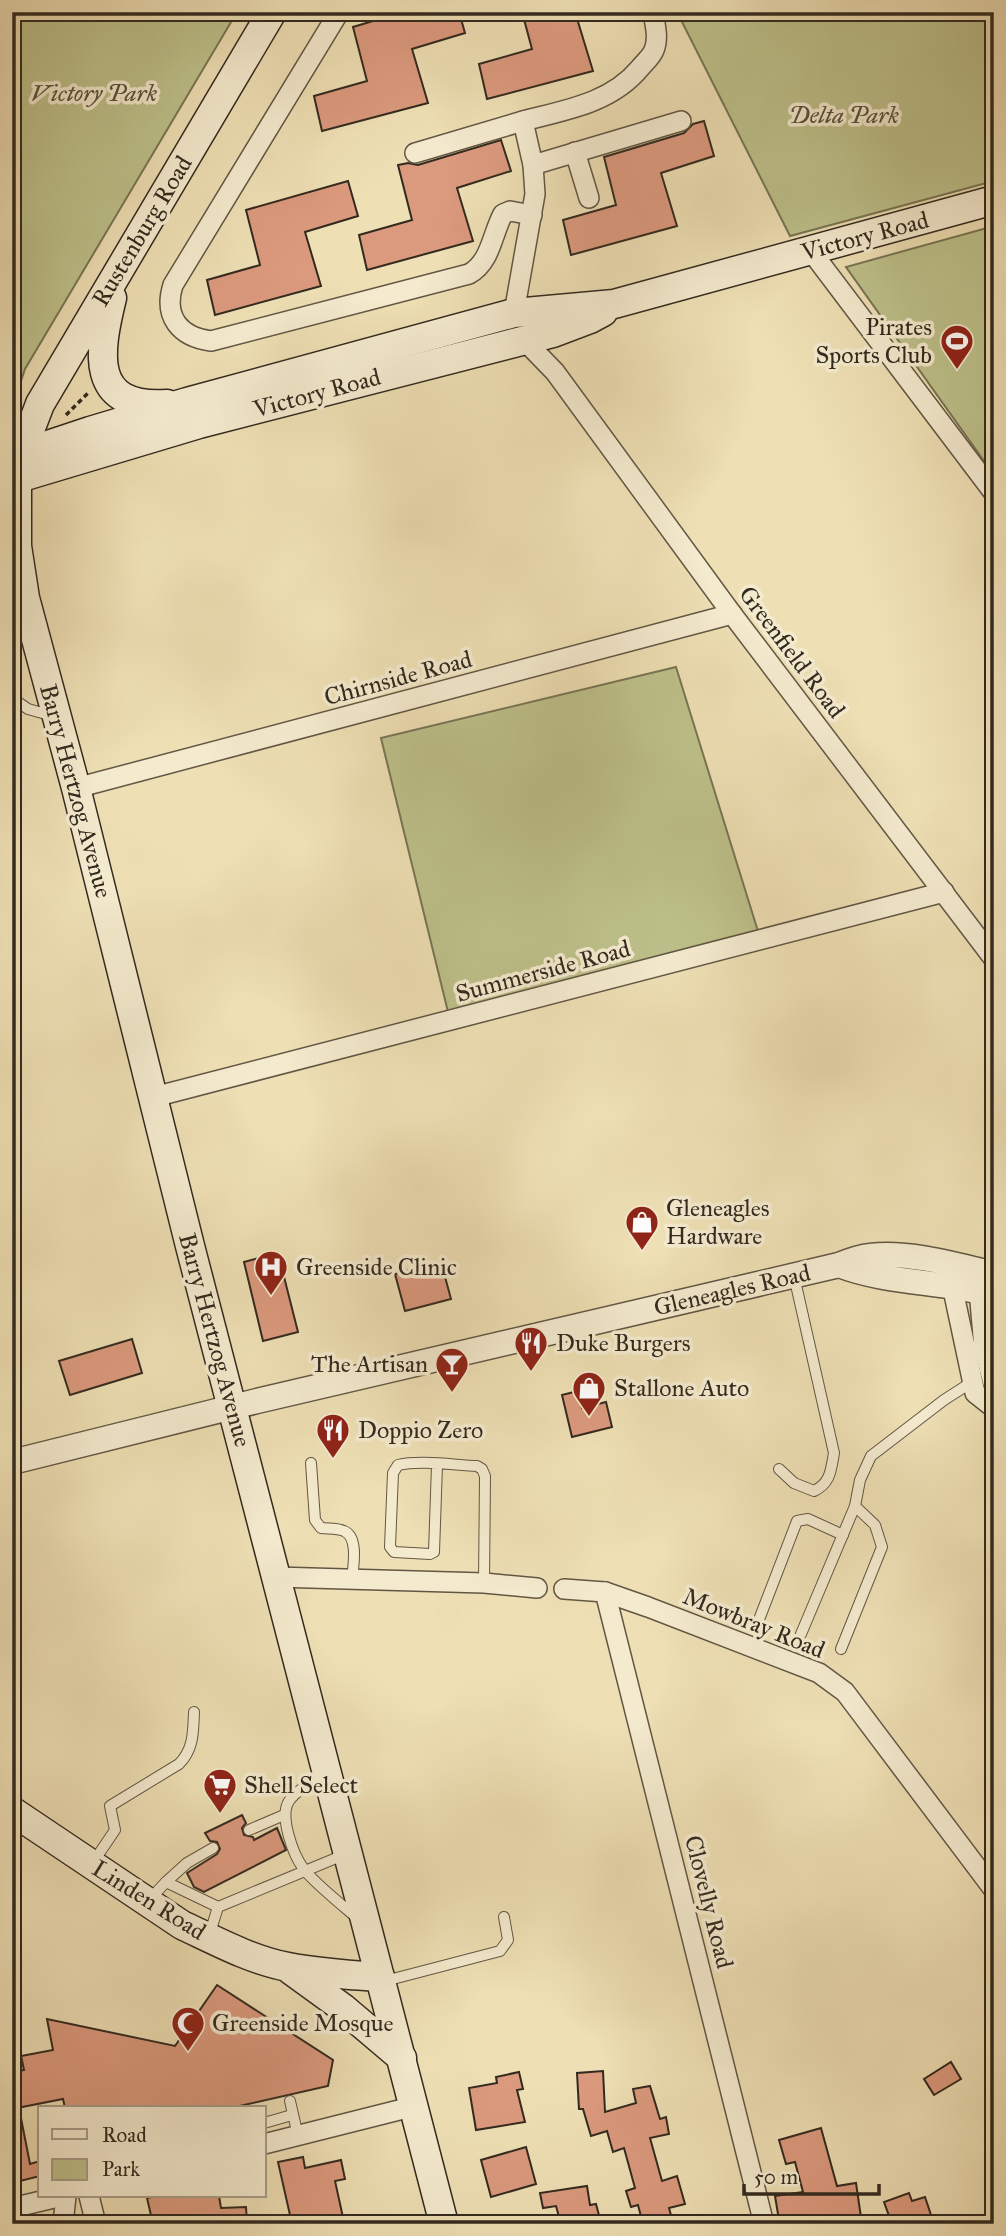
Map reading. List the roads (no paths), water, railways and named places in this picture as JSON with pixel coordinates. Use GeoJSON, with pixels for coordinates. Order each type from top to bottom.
{"type":"FeatureCollection","features":[{"type":"Feature","properties":{"kind":"main road","name":"Rustenburg Road"},"geometry":{"type":"LineString","coordinates":[[16,467],[47,390],[272,12]]}},
{"type":"Feature","properties":{"kind":"main road","name":"Victory Road"},"geometry":{"type":"LineString","coordinates":[[16,467],[199,424],[554,333],[606,309],[994,201]]}},
{"type":"Feature","properties":{"kind":"main road"},"geometry":{"type":"LineString","coordinates":[[119,271],[102,340],[102,364],[107,379],[120,394],[140,403],[156,405],[187,402]]}},
{"type":"Feature","properties":{"kind":"main road","name":"Victory Road"},"geometry":{"type":"LineString","coordinates":[[16,467],[187,402],[514,313],[606,309]]}},
{"type":"Feature","properties":{"kind":"main road"},"geometry":{"type":"LineString","coordinates":[[430,364],[498,336],[510,325],[514,313]]}},
{"type":"Feature","properties":{"kind":"main road","name":"Barry Hertzog Avenue"},"geometry":{"type":"LineString","coordinates":[[16,467],[21,597],[76,788],[190,1246],[444,2224]]}},
{"type":"Feature","properties":{"kind":"main road","name":"Linden Road"},"geometry":{"type":"LineString","coordinates":[[12,1811],[92,1865],[157,1892],[182,1925],[209,1938],[285,1967],[380,1980]]}},
{"type":"Feature","properties":{"kind":"main road"},"geometry":{"type":"LineString","coordinates":[[285,1967],[339,2005],[402,2058]]}},
{"type":"Feature","properties":{"kind":"street"},"geometry":{"type":"LineString","coordinates":[[339,12],[173,285],[168,299],[169,310],[183,331],[195,339],[211,341],[469,274],[479,268],[503,214],[510,211],[532,215]]}},
{"type":"Feature","properties":{"kind":"street"},"geometry":{"type":"LineString","coordinates":[[415,153],[593,102],[619,89],[654,51],[657,33],[653,12]]}},
{"type":"Feature","properties":{"kind":"street"},"geometry":{"type":"LineString","coordinates":[[514,313],[535,194],[533,165],[523,121]]}},
{"type":"Feature","properties":{"kind":"street"},"geometry":{"type":"LineString","coordinates":[[533,165],[681,121]]}},
{"type":"Feature","properties":{"kind":"street"},"geometry":{"type":"LineString","coordinates":[[575,152],[589,198]]}},
{"type":"Feature","properties":{"kind":"street"},"geometry":{"type":"LineString","coordinates":[[811,251],[994,493]]}},
{"type":"Feature","properties":{"kind":"street"},"geometry":{"type":"LineString","coordinates":[[554,333],[550,347],[555,372]]}},
{"type":"Feature","properties":{"kind":"street","name":"Greenfield Road"},"geometry":{"type":"LineString","coordinates":[[524,340],[555,372],[732,614],[994,959]]}},
{"type":"Feature","properties":{"kind":"street","name":"Chirnside Road"},"geometry":{"type":"LineString","coordinates":[[76,788],[732,614]]}},
{"type":"Feature","properties":{"kind":"street","name":"Summerside Road"},"geometry":{"type":"LineString","coordinates":[[154,1097],[944,892]]}},
{"type":"Feature","properties":{"kind":"street","name":"Gleneagles Road"},"geometry":{"type":"LineString","coordinates":[[12,1462],[864,1257],[878,1255],[986,1282]]}},
{"type":"Feature","properties":{"kind":"street"},"geometry":{"type":"LineString","coordinates":[[953,1275],[975,1393],[994,1408]]}},
{"type":"Feature","properties":{"kind":"street"},"geometry":{"type":"LineString","coordinates":[[986,1282],[994,1387]]}},
{"type":"Feature","properties":{"kind":"street"},"geometry":{"type":"LineString","coordinates":[[994,1402],[994,1408]]}},
{"type":"Feature","properties":{"kind":"street"},"geometry":{"type":"LineString","coordinates":[[276,1577],[484,1583],[537,1588]]}},
{"type":"Feature","properties":{"kind":"street","name":"Mowbray Road"},"geometry":{"type":"LineString","coordinates":[[564,1588],[605,1592],[648,1606],[819,1673],[835,1683],[845,1692],[994,1890]]}},
{"type":"Feature","properties":{"kind":"street","name":"Clovelly Road"},"geometry":{"type":"LineString","coordinates":[[605,1592],[764,2224]]}},
{"type":"Feature","properties":{"kind":"street"},"geometry":{"type":"LineString","coordinates":[[266,2144],[415,2106]]}},
{"type":"Feature","properties":{"kind":"street"},"geometry":{"type":"LineString","coordinates":[[12,2208],[55,2198]]}},
{"type":"Feature","properties":{"kind":"street"},"geometry":{"type":"LineString","coordinates":[[63,2224],[64,2198]]}},
{"type":"Feature","properties":{"kind":"street"},"geometry":{"type":"LineString","coordinates":[[90,2198],[96,2224]]}},
{"type":"Feature","properties":{"kind":"lane"},"geometry":{"type":"LineString","coordinates":[[12,698],[28,709],[57,717]]}},
{"type":"Feature","properties":{"kind":"lane"},"geometry":{"type":"LineString","coordinates":[[779,1469],[794,1483],[814,1491],[822,1487],[830,1477],[834,1452],[794,1275]]}},
{"type":"Feature","properties":{"kind":"lane"},"geometry":{"type":"LineString","coordinates":[[801,1634],[855,1506],[860,1480],[871,1457],[973,1381]]}},
{"type":"Feature","properties":{"kind":"lane"},"geometry":{"type":"LineString","coordinates":[[311,1463],[315,1520],[321,1528],[349,1534],[353,1543],[352,1580]]}},
{"type":"Feature","properties":{"kind":"lane"},"geometry":{"type":"LineString","coordinates":[[437,1465],[435,1550],[430,1554],[394,1552],[389,1545],[394,1468],[404,1463],[477,1466],[484,1472],[484,1583]]}},
{"type":"Feature","properties":{"kind":"lane"},"geometry":{"type":"LineString","coordinates":[[841,1649],[881,1547],[875,1525],[855,1506]]}},
{"type":"Feature","properties":{"kind":"lane"},"geometry":{"type":"LineString","coordinates":[[760,1617],[797,1521],[808,1519],[843,1535]]}},
{"type":"Feature","properties":{"kind":"lane"},"geometry":{"type":"LineString","coordinates":[[92,1865],[115,1830],[110,1806],[185,1758],[193,1737],[194,1712]]}},
{"type":"Feature","properties":{"kind":"lane"},"geometry":{"type":"LineString","coordinates":[[328,1774],[296,1793],[288,1802],[284,1815],[293,1847],[304,1870],[367,1927]]}},
{"type":"Feature","properties":{"kind":"lane"},"geometry":{"type":"LineString","coordinates":[[250,1830],[284,1815]]}},
{"type":"Feature","properties":{"kind":"lane"},"geometry":{"type":"LineString","coordinates":[[157,1892],[187,1863],[213,1849]]}},
{"type":"Feature","properties":{"kind":"lane"},"geometry":{"type":"LineString","coordinates":[[157,1892],[218,1907],[347,1853]]}},
{"type":"Feature","properties":{"kind":"lane"},"geometry":{"type":"LineString","coordinates":[[209,1938],[218,1907]]}},
{"type":"Feature","properties":{"kind":"lane"},"geometry":{"type":"LineString","coordinates":[[380,1980],[500,1951],[508,1940],[504,1917]]}},
{"type":"Feature","properties":{"kind":"lane"},"geometry":{"type":"LineString","coordinates":[[290,2102],[298,2136]]}},
{"type":"Feature","properties":{"kind":"lane"},"geometry":{"type":"LineString","coordinates":[[266,2122],[292,2115]]}},
{"type":"Feature","properties":{"kind":"place","name":"Pirates Sports Club"},"geometry":{"type":"Point","coordinates":[957,371]}},
{"type":"Feature","properties":{"kind":"place","name":"Gleneagles Hardware"},"geometry":{"type":"Point","coordinates":[642,1252]}},
{"type":"Feature","properties":{"kind":"place","name":"Greenside Clinic"},"geometry":{"type":"Point","coordinates":[271,1297]}},
{"type":"Feature","properties":{"kind":"place","name":"Duke Burgers"},"geometry":{"type":"Point","coordinates":[531,1373]}},
{"type":"Feature","properties":{"kind":"place","name":"The Artisan"},"geometry":{"type":"Point","coordinates":[452,1394]}},
{"type":"Feature","properties":{"kind":"place","name":"Stallone Auto"},"geometry":{"type":"Point","coordinates":[589,1418]}},
{"type":"Feature","properties":{"kind":"place","name":"Doppio Zero"},"geometry":{"type":"Point","coordinates":[333,1460]}},
{"type":"Feature","properties":{"kind":"place","name":"Shell Select"},"geometry":{"type":"Point","coordinates":[220,1815]}},
{"type":"Feature","properties":{"kind":"place","name":"Greenside Mosque"},"geometry":{"type":"Point","coordinates":[188,2053]}},
{"type":"Feature","properties":{"kind":"park label","name":"Victory Park"},"geometry":{"type":"Point","coordinates":[94,93]}},
{"type":"Feature","properties":{"kind":"park label","name":"Delta Park"},"geometry":{"type":"Point","coordinates":[844,115]}}]}
